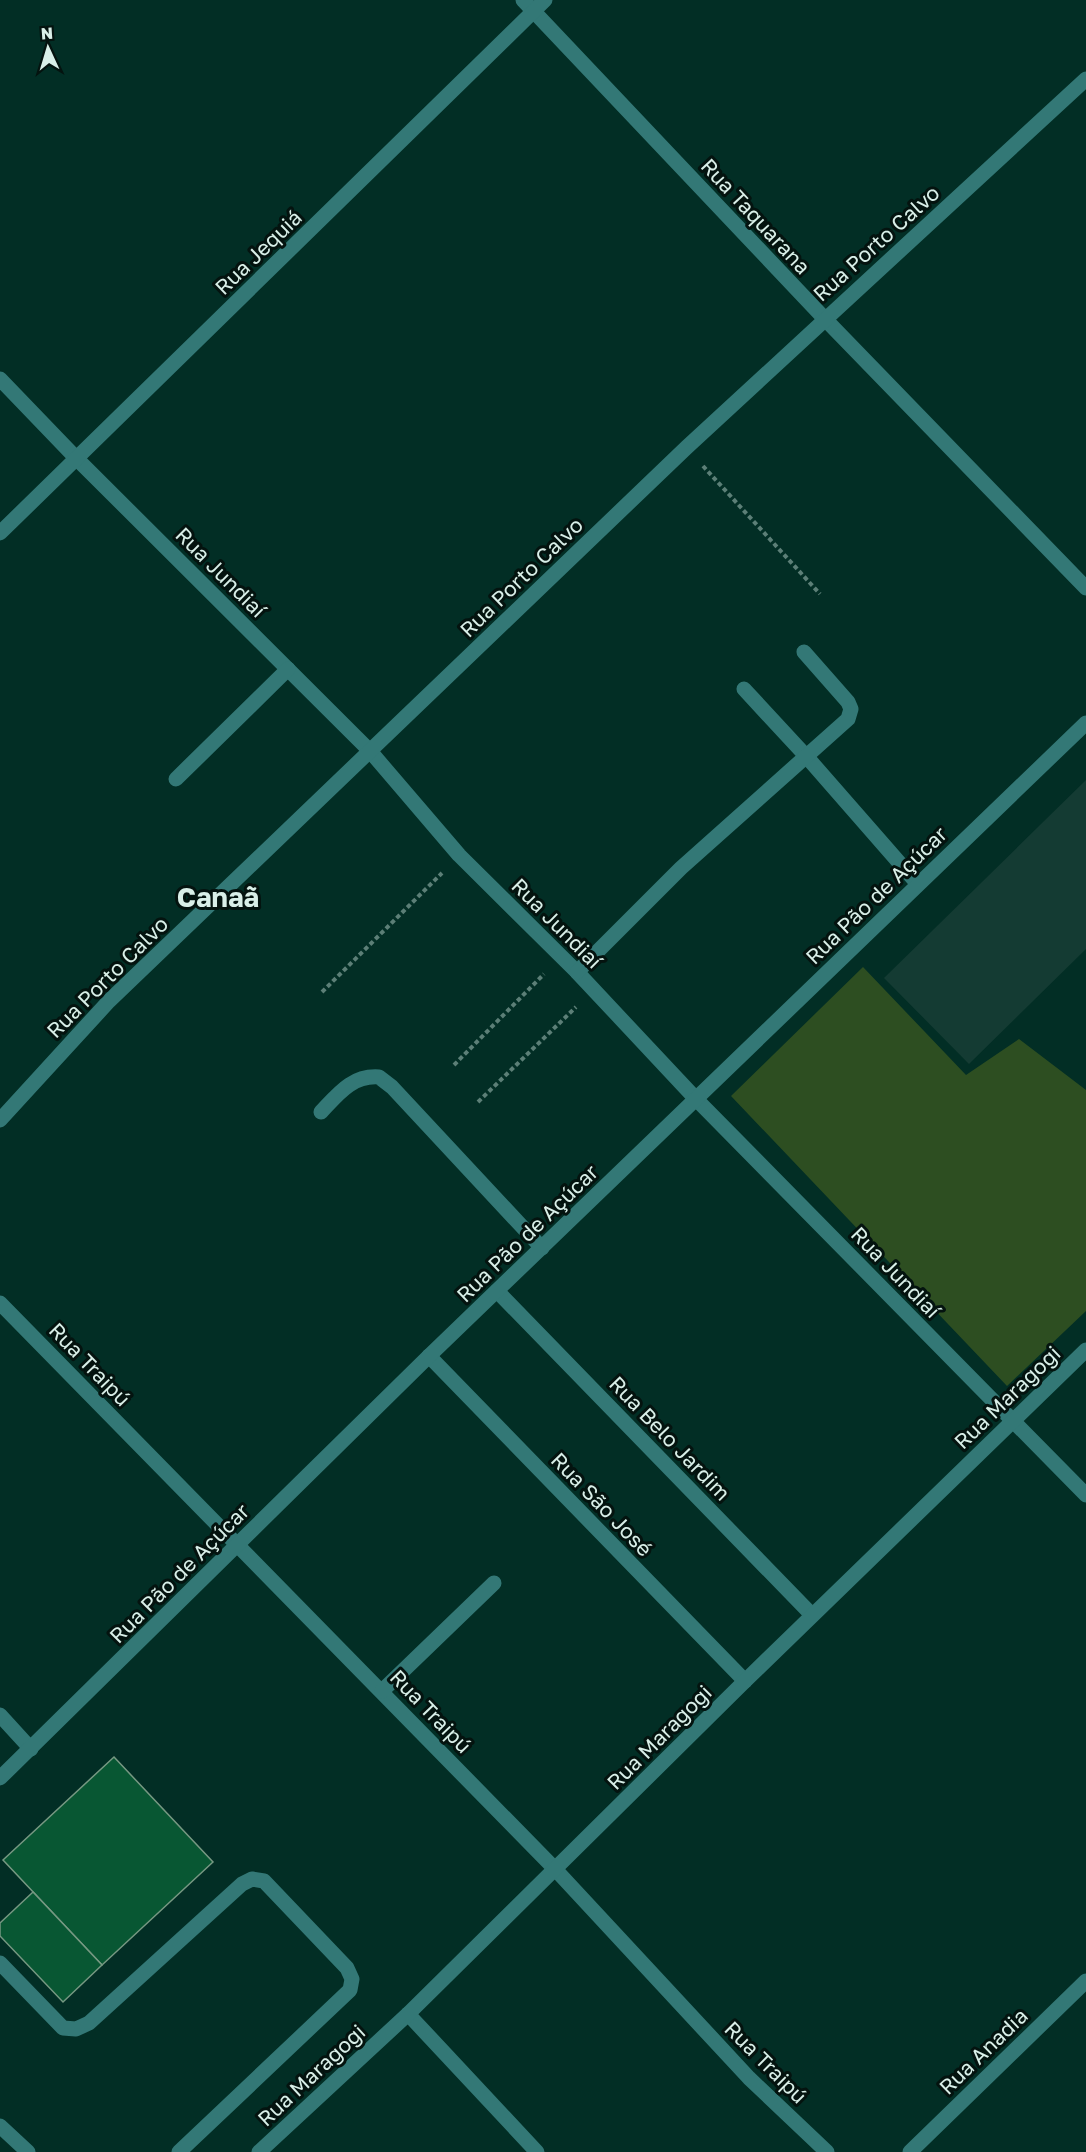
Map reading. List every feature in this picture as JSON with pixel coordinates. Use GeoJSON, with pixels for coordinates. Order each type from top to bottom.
{"type":"FeatureCollection","features":[{"type":"Feature","properties":{"kind":"street","name":"Rua Taquarana"},"geometry":{"type":"LineString","coordinates":[[533,4],[824,318],[1086,588]]}},
{"type":"Feature","properties":{"kind":"street","name":"Rua Jequiá"},"geometry":{"type":"LineString","coordinates":[[0,533],[533,4]]}},
{"type":"Feature","properties":{"kind":"street","name":"Rua Porto Calvo"},"geometry":{"type":"LineString","coordinates":[[0,1119],[109,1001],[687,447],[824,318],[1086,79]]}},
{"type":"Feature","properties":{"kind":"street","name":"Rua Jundiaí"},"geometry":{"type":"LineString","coordinates":[[0,379],[77,459],[370,751],[459,855],[594,989],[696,1099],[1086,1495]]}},
{"type":"Feature","properties":{"kind":"street"},"geometry":{"type":"LineString","coordinates":[[577,972],[681,868],[848,719],[851,709],[849,702],[804,652]]}},
{"type":"Feature","properties":{"kind":"street"},"geometry":{"type":"LineString","coordinates":[[176,779],[288,669]]}},
{"type":"Feature","properties":{"kind":"street"},"geometry":{"type":"LineString","coordinates":[[744,689],[917,883]]}},
{"type":"Feature","properties":{"kind":"street","name":"Rua Pão de Açúcar"},"geometry":{"type":"LineString","coordinates":[[0,1778],[429,1356],[917,883],[1086,723]]}},
{"type":"Feature","properties":{"kind":"street"},"geometry":{"type":"LineString","coordinates":[[321,1112],[350,1083],[362,1078],[379,1077],[392,1087],[543,1248]]}},
{"type":"Feature","properties":{"kind":"street","name":"Rua Belo Jardim"},"geometry":{"type":"LineString","coordinates":[[497,1291],[812,1615]]}},
{"type":"Feature","properties":{"kind":"street","name":"Rua Traipú"},"geometry":{"type":"LineString","coordinates":[[0,1303],[555,1869],[749,2078],[827,2152]]}},
{"type":"Feature","properties":{"kind":"street","name":"Rua Maragogi"},"geometry":{"type":"LineString","coordinates":[[259,2152],[408,2014],[812,1615],[1086,1350]]}},
{"type":"Feature","properties":{"kind":"street","name":"Rua São José"},"geometry":{"type":"LineString","coordinates":[[429,1356],[745,1681]]}},
{"type":"Feature","properties":{"kind":"street"},"geometry":{"type":"LineString","coordinates":[[382,1691],[494,1583]]}},
{"type":"Feature","properties":{"kind":"street"},"geometry":{"type":"LineString","coordinates":[[0,1715],[31,1749]]}},
{"type":"Feature","properties":{"kind":"street"},"geometry":{"type":"LineString","coordinates":[[0,1963],[63,2028],[76,2029],[89,2023],[242,1884],[252,1879],[264,1881],[347,1968],[352,1979],[350,1990],[179,2152]]}},
{"type":"Feature","properties":{"kind":"street","name":"Rua Anadia"},"geometry":{"type":"LineString","coordinates":[[910,2152],[1086,1981]]}},
{"type":"Feature","properties":{"kind":"street"},"geometry":{"type":"LineString","coordinates":[[408,2014],[537,2152]]}},
{"type":"Feature","properties":{"kind":"street"},"geometry":{"type":"LineString","coordinates":[[3,2136],[28,2152]]}},
{"type":"Feature","properties":{"kind":"path"},"geometry":{"type":"LineString","coordinates":[[687,447],[820,594]]}},
{"type":"Feature","properties":{"kind":"path"},"geometry":{"type":"LineString","coordinates":[[322,992],[459,855]]}},
{"type":"Feature","properties":{"kind":"path"},"geometry":{"type":"LineString","coordinates":[[454,1065],[561,956]]}},
{"type":"Feature","properties":{"kind":"path"},"geometry":{"type":"LineString","coordinates":[[478,1102],[594,989]]}},
{"type":"Feature","properties":{"kind":"shaded area"},"geometry":{"type":"Polygon","coordinates":[[[1086,780],[1086,949],[969,1064],[884,978],[1086,780]]]}},
{"type":"Feature","properties":{"kind":"green space"},"geometry":{"type":"Polygon","coordinates":[[[863,967],[966,1075],[1019,1039],[1086,1090],[1086,1311],[1007,1386],[731,1096],[863,967]]]}},
{"type":"Feature","properties":{"kind":"building"},"geometry":{"type":"Polygon","coordinates":[[[114,1757],[213,1862],[102,1965],[3,1860],[114,1757]]]}},
{"type":"Feature","properties":{"kind":"building"},"geometry":{"type":"Polygon","coordinates":[[[33,1892],[102,1965],[63,2002],[0,1936],[0,1923],[33,1892]]]}},
{"type":"Feature","properties":{"kind":"district","name":"Canaã"},"geometry":{"type":"Point","coordinates":[218,897]}}]}
